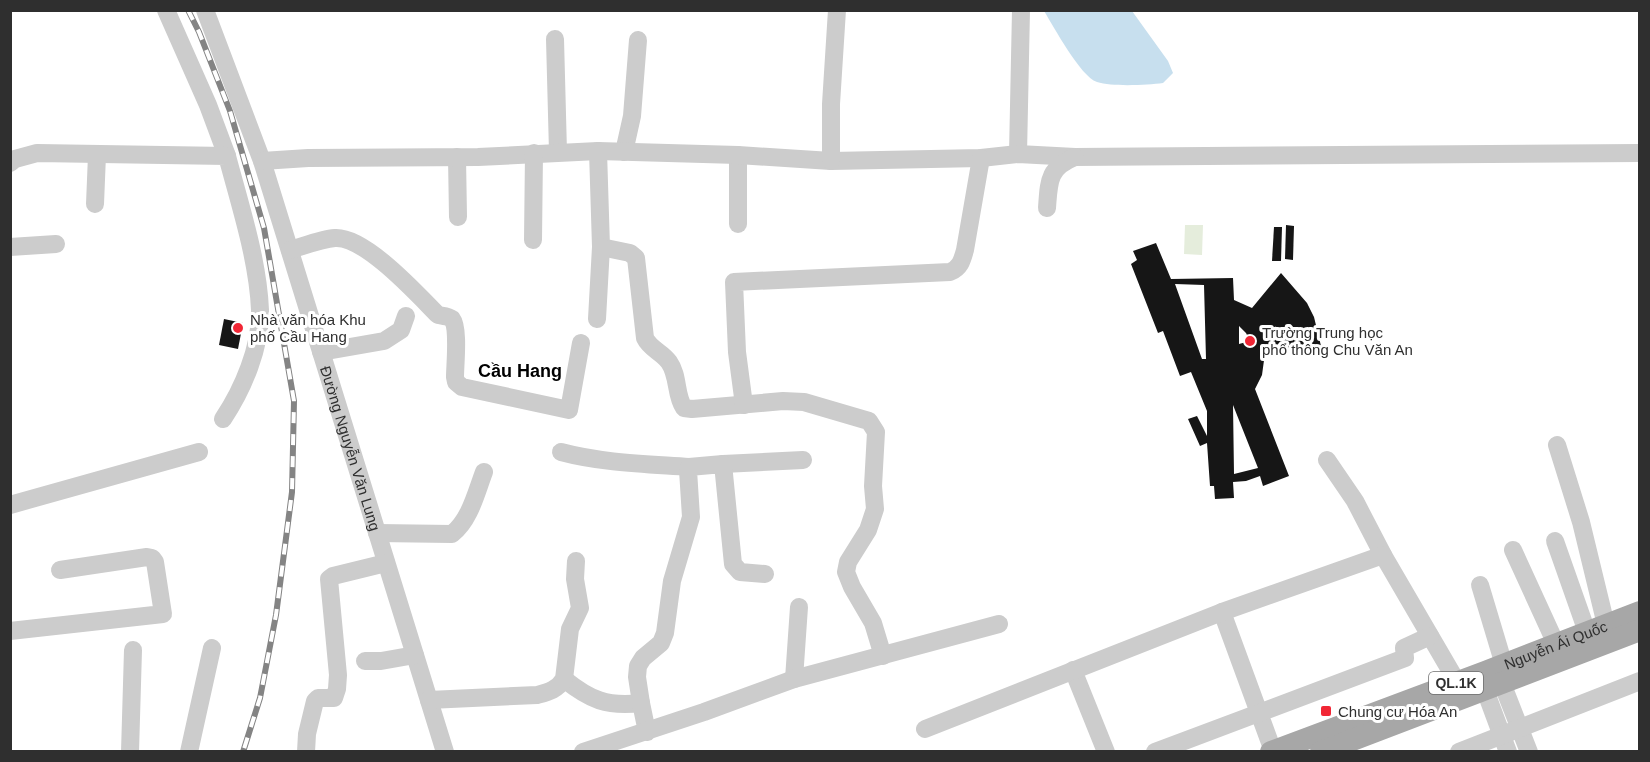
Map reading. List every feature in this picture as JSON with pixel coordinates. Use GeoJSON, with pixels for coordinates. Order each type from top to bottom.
{"type":"FeatureCollection","features":[{"type":"Feature","properties":{"kind":"main road","name":"Nguyễn Ái Quốc"},"geometry":{"type":"LineString","coordinates":[[1272,751],[1457,682],[1497,679],[1556,644],[1640,612]]}},
{"type":"Feature","properties":{"kind":"main road","name":"Nguyễn Ái Quốc"},"geometry":{"type":"LineString","coordinates":[[1334,749],[1497,679],[1640,630]]}},
{"type":"Feature","properties":{"kind":"street"},"geometry":{"type":"LineString","coordinates":[[166,10],[208,105],[227,156],[247,232],[260,310],[258,331],[248,368],[232,405],[223,418]]}},
{"type":"Feature","properties":{"kind":"street","name":"Đường Nguyễn Văn Lung"},"geometry":{"type":"LineString","coordinates":[[205,10],[262,161],[445,752]]}},
{"type":"Feature","properties":{"kind":"street"},"geometry":{"type":"LineString","coordinates":[[831,161],[831,104],[837,10]]}},
{"type":"Feature","properties":{"kind":"street"},"geometry":{"type":"LineString","coordinates":[[1018,154],[1021,10]]}},
{"type":"Feature","properties":{"kind":"street"},"geometry":{"type":"LineString","coordinates":[[555,39],[558,152]]}},
{"type":"Feature","properties":{"kind":"street"},"geometry":{"type":"LineString","coordinates":[[624,152],[632,116],[638,40]]}},
{"type":"Feature","properties":{"kind":"street"},"geometry":{"type":"LineString","coordinates":[[262,161],[308,158],[457,157],[598,151],[738,155],[831,161],[981,158],[1018,154],[1075,157],[1640,153]]}},
{"type":"Feature","properties":{"kind":"street"},"geometry":{"type":"LineString","coordinates":[[597,318],[602,247],[598,151]]}},
{"type":"Feature","properties":{"kind":"street"},"geometry":{"type":"LineString","coordinates":[[10,163],[15,159],[37,153],[227,156]]}},
{"type":"Feature","properties":{"kind":"street"},"geometry":{"type":"LineString","coordinates":[[533,240],[534,153]]}},
{"type":"Feature","properties":{"kind":"street"},"geometry":{"type":"LineString","coordinates":[[95,204],[97,155]]}},
{"type":"Feature","properties":{"kind":"street"},"geometry":{"type":"LineString","coordinates":[[738,155],[738,224]]}},
{"type":"Feature","properties":{"kind":"street"},"geometry":{"type":"LineString","coordinates":[[457,157],[458,217]]}},
{"type":"Feature","properties":{"kind":"street"},"geometry":{"type":"LineString","coordinates":[[1047,208],[1049,189],[1055,169],[1060,163],[1075,157]]}},
{"type":"Feature","properties":{"kind":"street"},"geometry":{"type":"LineString","coordinates":[[744,405],[737,352],[734,282],[950,272],[956,269],[961,263],[965,250],[981,158]]}},
{"type":"Feature","properties":{"kind":"street"},"geometry":{"type":"LineString","coordinates":[[290,250],[336,238],[347,239],[381,260],[438,315],[452,320],[455,329],[455,376],[456,382],[462,387],[569,410],[580,343]]}},
{"type":"Feature","properties":{"kind":"street"},"geometry":{"type":"LineString","coordinates":[[10,247],[56,244]]}},
{"type":"Feature","properties":{"kind":"street"},"geometry":{"type":"LineString","coordinates":[[602,247],[630,253],[636,258],[645,338],[648,345],[670,363],[682,406],[686,410],[804,402],[869,421],[873,425],[877,444],[873,486],[875,509],[868,530],[848,562],[846,572],[873,623],[883,656]]}},
{"type":"Feature","properties":{"kind":"street"},"geometry":{"type":"LineString","coordinates":[[321,352],[384,341],[402,330],[406,316]]}},
{"type":"Feature","properties":{"kind":"street"},"geometry":{"type":"LineString","coordinates":[[1557,446],[1581,522],[1597,628]]}},
{"type":"Feature","properties":{"kind":"street"},"geometry":{"type":"LineString","coordinates":[[10,505],[199,452]]}},
{"type":"Feature","properties":{"kind":"street"},"geometry":{"type":"LineString","coordinates":[[561,452],[632,463],[690,466],[803,460]]}},
{"type":"Feature","properties":{"kind":"street"},"geometry":{"type":"LineString","coordinates":[[1327,460],[1355,501],[1383,555],[1457,682]]}},
{"type":"Feature","properties":{"kind":"street"},"geometry":{"type":"LineString","coordinates":[[723,464],[733,564],[740,572],[765,574]]}},
{"type":"Feature","properties":{"kind":"street"},"geometry":{"type":"LineString","coordinates":[[647,732],[640,704],[638,666],[643,658],[661,643],[665,633],[672,581],[691,517],[688,470],[690,466]]}},
{"type":"Feature","properties":{"kind":"street"},"geometry":{"type":"LineString","coordinates":[[377,532],[452,534],[460,528],[470,510],[484,472]]}},
{"type":"Feature","properties":{"kind":"street"},"geometry":{"type":"LineString","coordinates":[[1556,541],[1597,628]]}},
{"type":"Feature","properties":{"kind":"street"},"geometry":{"type":"LineString","coordinates":[[1513,550],[1556,644]]}},
{"type":"Feature","properties":{"kind":"street"},"geometry":{"type":"LineString","coordinates":[[925,729],[1222,612],[1383,555]]}},
{"type":"Feature","properties":{"kind":"street"},"geometry":{"type":"LineString","coordinates":[[10,631],[163,614],[155,562],[152,558],[60,570]]}},
{"type":"Feature","properties":{"kind":"street"},"geometry":{"type":"LineString","coordinates":[[429,700],[537,695],[553,690],[564,679],[570,629],[580,608],[575,579],[576,561]]}},
{"type":"Feature","properties":{"kind":"street"},"geometry":{"type":"LineString","coordinates":[[306,752],[307,734],[315,701],[318,698],[334,698],[337,689],[338,675],[329,579],[333,576],[386,563]]}},
{"type":"Feature","properties":{"kind":"street"},"geometry":{"type":"LineString","coordinates":[[1480,585],[1497,679],[1505,743]]}},
{"type":"Feature","properties":{"kind":"street"},"geometry":{"type":"LineString","coordinates":[[794,679],[799,607]]}},
{"type":"Feature","properties":{"kind":"street"},"geometry":{"type":"LineString","coordinates":[[1222,612],[1272,751]]}},
{"type":"Feature","properties":{"kind":"street"},"geometry":{"type":"LineString","coordinates":[[584,752],[794,679],[999,624]]}},
{"type":"Feature","properties":{"kind":"street"},"geometry":{"type":"LineString","coordinates":[[1155,752],[1405,658],[1404,648],[1430,636]]}},
{"type":"Feature","properties":{"kind":"street"},"geometry":{"type":"LineString","coordinates":[[189,752],[212,648]]}},
{"type":"Feature","properties":{"kind":"street"},"geometry":{"type":"LineString","coordinates":[[130,752],[133,650]]}},
{"type":"Feature","properties":{"kind":"street"},"geometry":{"type":"LineString","coordinates":[[365,661],[415,656]]}},
{"type":"Feature","properties":{"kind":"street"},"geometry":{"type":"LineString","coordinates":[[1073,670],[1106,752]]}},
{"type":"Feature","properties":{"kind":"street"},"geometry":{"type":"LineString","coordinates":[[564,679],[586,696],[622,705],[640,704]]}},
{"type":"Feature","properties":{"kind":"street"},"geometry":{"type":"LineString","coordinates":[[1497,679],[1529,752]]}},
{"type":"Feature","properties":{"kind":"street"},"geometry":{"type":"LineString","coordinates":[[1459,752],[1505,743],[1520,728],[1640,681]]}},
{"type":"Feature","properties":{"kind":"green space"},"geometry":{"type":"Polygon","coordinates":[[[1185,225],[1203,225],[1202,255],[1184,254],[1185,225]]]}},
{"type":"Feature","properties":{"kind":"water"},"geometry":{"type":"Polygon","coordinates":[[[1044,11],[1132,11],[1168,61],[1173,73],[1163,83],[1121,85],[1097,82],[1090,78],[1075,61],[1044,11]]]}},
{"type":"Feature","properties":{"kind":"building"},"geometry":{"type":"Polygon","coordinates":[[[1286,225],[1294,226],[1293,260],[1285,259],[1286,225]]]}},
{"type":"Feature","properties":{"kind":"building"},"geometry":{"type":"Polygon","coordinates":[[[1274,227],[1282,227],[1281,261],[1272,261],[1274,227]]]}},
{"type":"Feature","properties":{"kind":"building"},"geometry":{"type":"Polygon","coordinates":[[[1156,243],[1171,279],[1233,278],[1234,300],[1252,308],[1281,273],[1307,303],[1314,317],[1321,346],[1265,353],[1262,375],[1255,389],[1289,476],[1263,486],[1260,476],[1246,481],[1233,482],[1234,498],[1215,499],[1214,486],[1210,486],[1207,443],[1200,446],[1188,419],[1197,416],[1207,436],[1207,411],[1191,372],[1180,376],[1163,331],[1158,333],[1131,264],[1137,260],[1133,251],[1156,243]],[[1175,284],[1202,359],[1206,359],[1204,285],[1175,284]],[[1239,326],[1239,344],[1250,341],[1239,326]],[[1233,405],[1234,474],[1258,468],[1233,405]]]}},
{"type":"Feature","properties":{"kind":"building"},"geometry":{"type":"Polygon","coordinates":[[[224,319],[243,323],[238,349],[219,345],[224,319]]]}},
{"type":"Feature","properties":{"kind":"railway"},"geometry":{"type":"LineString","coordinates":[[188,10],[230,111],[264,228],[294,401],[292,492],[276,615],[260,698],[243,752]]}},
{"type":"Feature","properties":{"kind":"place","name":"Nhà văn hóa Khu phố Cầu Hang"},"geometry":{"type":"Point","coordinates":[238,328]}},
{"type":"Feature","properties":{"kind":"place","name":"Trường Trung học phổ thông Chu Văn An"},"geometry":{"type":"Point","coordinates":[1250,341]}},
{"type":"Feature","properties":{"kind":"place","name":"Chung cư Hóa An"},"geometry":{"type":"Point","coordinates":[1326,711]}},
{"type":"Feature","properties":{"kind":"district","name":"Cầu Hang"},"geometry":{"type":"Point","coordinates":[520,371]}}]}
